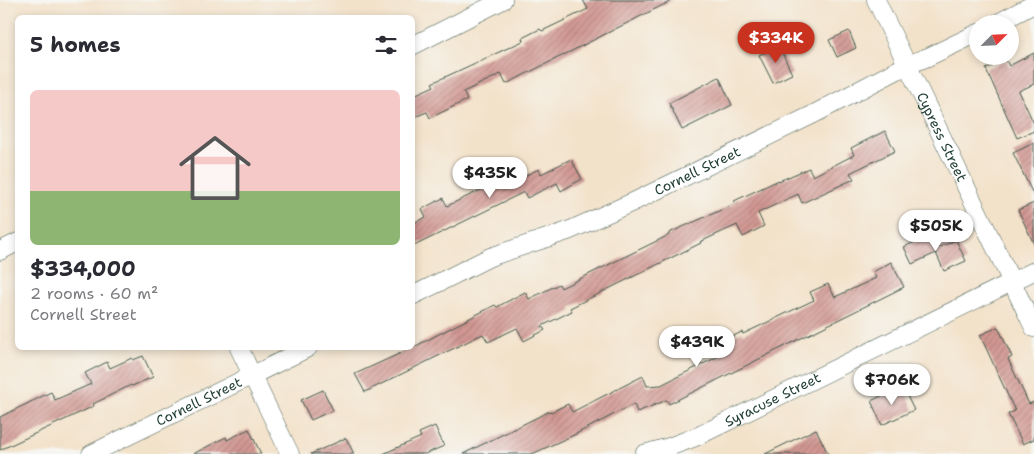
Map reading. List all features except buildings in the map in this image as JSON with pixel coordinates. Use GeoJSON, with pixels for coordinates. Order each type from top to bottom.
{"type":"FeatureCollection","features":[{"type":"Feature","properties":{"kind":"street"},"geometry":{"type":"LineString","coordinates":[[415,44],[503,0]]}},
{"type":"Feature","properties":{"kind":"street","name":"Cypress Street"},"geometry":{"type":"LineString","coordinates":[[876,0],[1034,328]]}},
{"type":"Feature","properties":{"kind":"street"},"geometry":{"type":"LineString","coordinates":[[1013,15],[1034,4]]}},
{"type":"Feature","properties":{"kind":"street","name":"Cornell Street"},"geometry":{"type":"LineString","coordinates":[[415,294],[490,257],[568,231],[633,202],[812,115],[907,65],[969,37]]}},
{"type":"Feature","properties":{"kind":"street"},"geometry":{"type":"LineString","coordinates":[[0,251],[15,244]]}},
{"type":"Feature","properties":{"kind":"street","name":"Syracuse Street"},"geometry":{"type":"LineString","coordinates":[[644,454],[698,436],[1034,271]]}},
{"type":"Feature","properties":{"kind":"street"},"geometry":{"type":"LineString","coordinates":[[240,350],[290,454]]}},
{"type":"Feature","properties":{"kind":"street","name":"Cornell Street"},"geometry":{"type":"LineString","coordinates":[[91,454],[304,350]]}}]}
